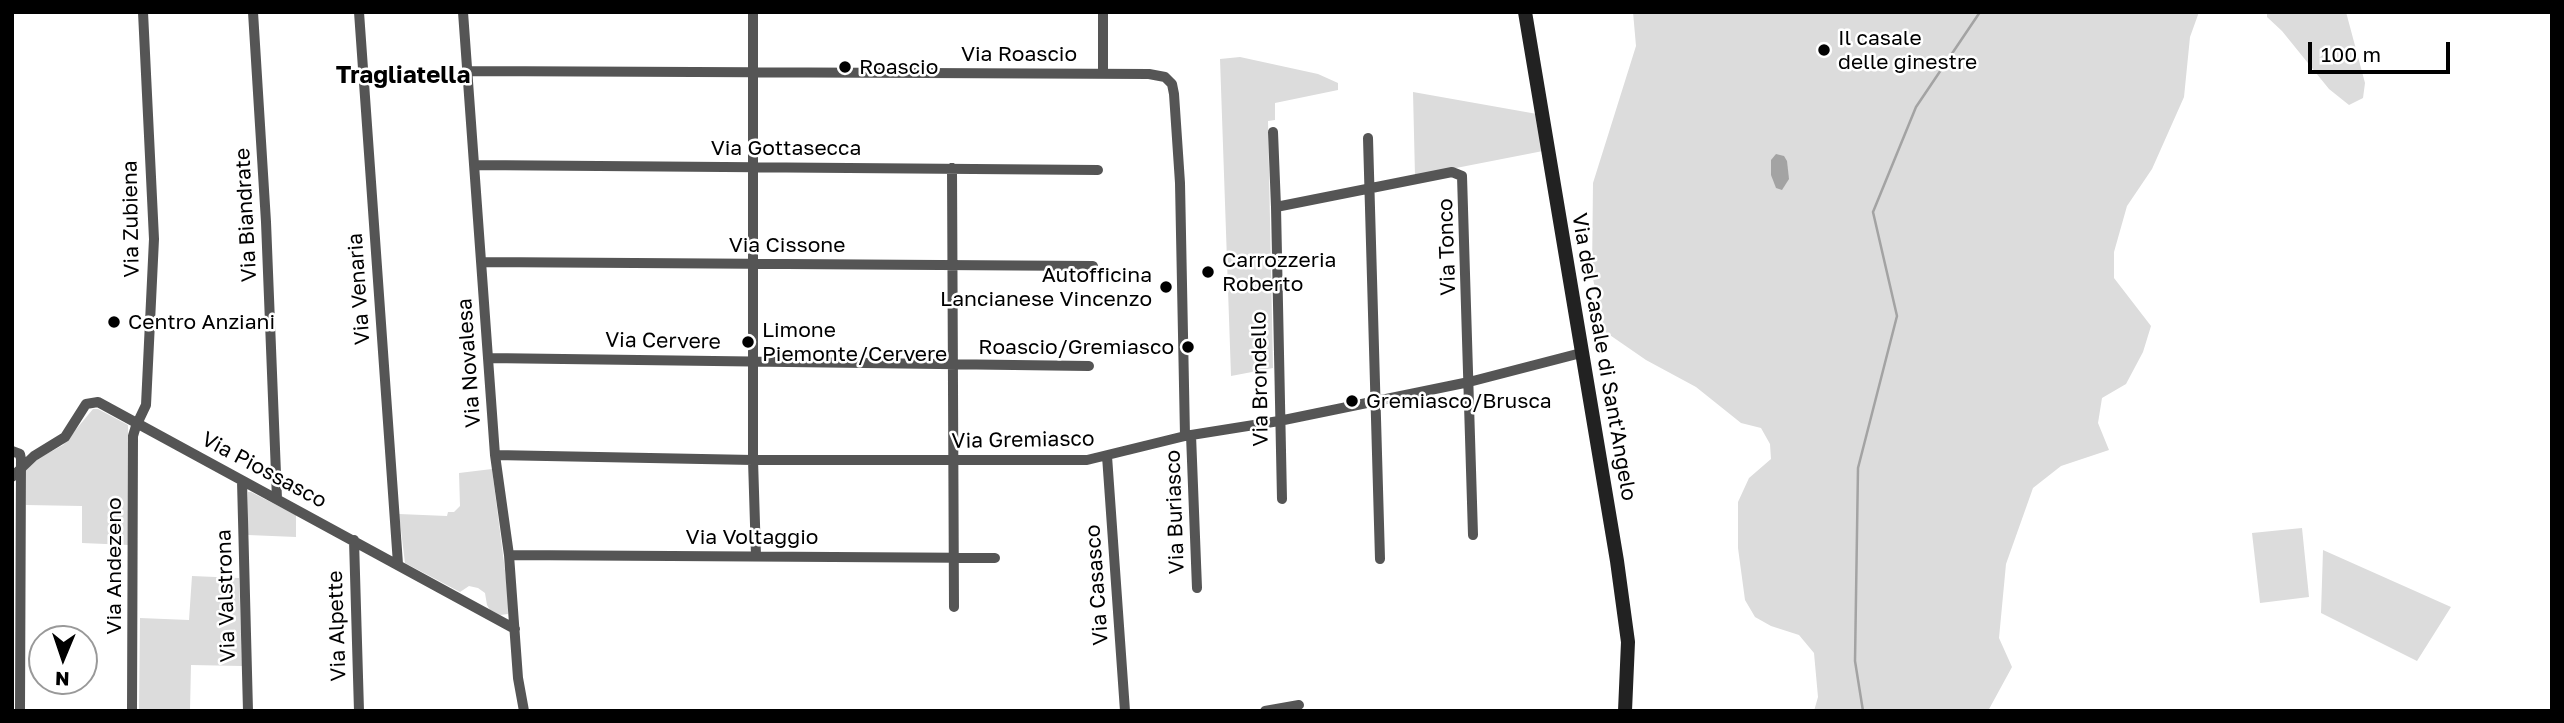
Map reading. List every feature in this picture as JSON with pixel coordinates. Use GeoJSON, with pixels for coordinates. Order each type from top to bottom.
{"type":"FeatureCollection","features":[{"type":"Feature","properties":{"kind":"main road","name":"Via del Casale di Sant'Angelo"},"geometry":{"type":"LineString","coordinates":[[1525,12],[1627,629],[1625,711]]}},
{"type":"Feature","properties":{"kind":"street","name":"Via Zubiena"},"geometry":{"type":"LineString","coordinates":[[137,423],[146,405],[154,239],[143,12]]}},
{"type":"Feature","properties":{"kind":"street","name":"Via Biandrate"},"geometry":{"type":"LineString","coordinates":[[253,12],[266,222],[277,499]]}},
{"type":"Feature","properties":{"kind":"street","name":"Via Venaria"},"geometry":{"type":"LineString","coordinates":[[359,12],[398,564]]}},
{"type":"Feature","properties":{"kind":"street","name":"Via Novalesa"},"geometry":{"type":"LineString","coordinates":[[463,12],[495,455],[509,555],[524,711]]}},
{"type":"Feature","properties":{"kind":"street"},"geometry":{"type":"LineString","coordinates":[[753,12],[753,460],[756,556]]}},
{"type":"Feature","properties":{"kind":"street"},"geometry":{"type":"LineString","coordinates":[[1103,12],[1103,73]]}},
{"type":"Feature","properties":{"kind":"street","name":"Via Roascio"},"geometry":{"type":"LineString","coordinates":[[467,71],[1103,73],[1158,74],[1168,79],[1174,90],[1180,195],[1188,436]]}},
{"type":"Feature","properties":{"kind":"street","name":"Via Brondello"},"geometry":{"type":"LineString","coordinates":[[1273,132],[1282,499]]}},
{"type":"Feature","properties":{"kind":"street"},"geometry":{"type":"LineString","coordinates":[[1368,138],[1380,559]]}},
{"type":"Feature","properties":{"kind":"street","name":"Via Gottasecca"},"geometry":{"type":"LineString","coordinates":[[474,164],[1098,170]]}},
{"type":"Feature","properties":{"kind":"street"},"geometry":{"type":"LineString","coordinates":[[952,168],[954,607]]}},
{"type":"Feature","properties":{"kind":"street","name":"Via Tonco"},"geometry":{"type":"LineString","coordinates":[[1276,207],[1452,172],[1462,176],[1469,382]]}},
{"type":"Feature","properties":{"kind":"street","name":"Via Cissone"},"geometry":{"type":"LineString","coordinates":[[481,262],[1093,266]]}},
{"type":"Feature","properties":{"kind":"street","name":"Via Gremiasco"},"geometry":{"type":"LineString","coordinates":[[495,455],[753,460],[1083,460],[1188,436],[1279,421],[1517,372],[1581,353]]}},
{"type":"Feature","properties":{"kind":"street","name":"Via Cervere"},"geometry":{"type":"LineString","coordinates":[[488,358],[1089,366]]}},
{"type":"Feature","properties":{"kind":"street"},"geometry":{"type":"LineString","coordinates":[[1469,382],[1473,535]]}},
{"type":"Feature","properties":{"kind":"street","name":"Via Piossasco"},"geometry":{"type":"LineString","coordinates":[[12,477],[37,454],[65,438],[83,408],[90,402],[98,402],[515,629]]}},
{"type":"Feature","properties":{"kind":"street","name":"Via Andezeno"},"geometry":{"type":"LineString","coordinates":[[132,711],[133,436],[137,423]]}},
{"type":"Feature","properties":{"kind":"street","name":"Via Buriasco"},"geometry":{"type":"LineString","coordinates":[[1188,436],[1197,588]]}},
{"type":"Feature","properties":{"kind":"street"},"geometry":{"type":"LineString","coordinates":[[12,451],[21,456],[20,711]]}},
{"type":"Feature","properties":{"kind":"street","name":"Via Casasco"},"geometry":{"type":"LineString","coordinates":[[1107,456],[1125,711]]}},
{"type":"Feature","properties":{"kind":"street","name":"Via Valstrona"},"geometry":{"type":"LineString","coordinates":[[242,481],[248,711]]}},
{"type":"Feature","properties":{"kind":"street","name":"Via Alpette"},"geometry":{"type":"LineString","coordinates":[[354,540],[359,711]]}},
{"type":"Feature","properties":{"kind":"street","name":"Via Voltaggio"},"geometry":{"type":"LineString","coordinates":[[509,555],[995,558]]}},
{"type":"Feature","properties":{"kind":"street"},"geometry":{"type":"LineString","coordinates":[[1265,711],[1299,705]]}},
{"type":"Feature","properties":{"kind":"shaded area"},"geometry":{"type":"Polygon","coordinates":[[[1633,12],[2199,12],[2190,37],[2184,97],[2152,169],[2127,206],[2114,252],[2114,278],[2151,326],[2143,352],[2126,384],[2102,398],[2098,423],[2109,450],[2061,466],[2033,488],[2006,564],[1999,638],[2012,667],[1988,711],[1814,711],[1818,697],[1814,653],[1799,635],[1771,626],[1755,617],[1745,600],[1738,548],[1738,502],[1749,478],[1771,459],[1770,444],[1761,428],[1741,423],[1696,387],[1646,360],[1604,331],[1592,274],[1593,183],[1636,46],[1633,12]]]}},
{"type":"Feature","properties":{"kind":"shaded area"},"geometry":{"type":"Polygon","coordinates":[[[2267,12],[2346,12],[2365,83],[2363,98],[2349,105],[2329,89],[2282,31],[2267,17],[2267,12]]]}},
{"type":"Feature","properties":{"kind":"shaded area"},"geometry":{"type":"Polygon","coordinates":[[[1240,57],[1318,74],[1338,83],[1338,90],[1275,103],[1275,120],[1268,121],[1273,368],[1231,376],[1220,59],[1240,57]]]}},
{"type":"Feature","properties":{"kind":"shaded area"},"geometry":{"type":"Polygon","coordinates":[[[1413,92],[1537,114],[1543,151],[1415,176],[1413,92]]]}},
{"type":"Feature","properties":{"kind":"shaded area"},"geometry":{"type":"Polygon","coordinates":[[[1776,154],[1784,156],[1787,161],[1789,179],[1782,190],[1776,188],[1771,175],[1771,160],[1776,154]]]}},
{"type":"Feature","properties":{"kind":"shaded area"},"geometry":{"type":"Polygon","coordinates":[[[93,409],[128,425],[129,545],[82,543],[82,506],[26,505],[26,470],[39,458],[63,445],[93,409]]]}},
{"type":"Feature","properties":{"kind":"shaded area"},"geometry":{"type":"Polygon","coordinates":[[[492,469],[509,602],[508,614],[500,615],[490,610],[485,593],[478,588],[469,586],[460,592],[405,563],[399,514],[447,516],[448,512],[454,512],[460,506],[459,473],[492,469]]]}},
{"type":"Feature","properties":{"kind":"shaded area"},"geometry":{"type":"Polygon","coordinates":[[[248,492],[296,515],[296,537],[248,535],[248,492]]]}},
{"type":"Feature","properties":{"kind":"shaded area"},"geometry":{"type":"Polygon","coordinates":[[[2302,528],[2309,597],[2260,603],[2252,533],[2302,528]]]}},
{"type":"Feature","properties":{"kind":"shaded area"},"geometry":{"type":"Polygon","coordinates":[[[2323,550],[2451,607],[2417,661],[2321,613],[2323,550]]]}},
{"type":"Feature","properties":{"kind":"shaded area"},"geometry":{"type":"Polygon","coordinates":[[[192,576],[239,578],[242,666],[191,665],[190,710],[139,709],[140,618],[189,620],[192,576]]]}},
{"type":"Feature","properties":{"kind":"waterway"},"geometry":{"type":"LineString","coordinates":[[1863,711],[1855,661],[1858,468],[1897,316],[1873,212],[1916,107],[1980,12]]}},
{"type":"Feature","properties":{"kind":"place","name":"Il casale delle ginestre"},"geometry":{"type":"Point","coordinates":[1824,50]}},
{"type":"Feature","properties":{"kind":"place","name":"Roascio"},"geometry":{"type":"Point","coordinates":[845,67]}},
{"type":"Feature","properties":{"kind":"place","name":"Carrozzeria Roberto"},"geometry":{"type":"Point","coordinates":[1208,272]}},
{"type":"Feature","properties":{"kind":"place","name":"Autofficina Lancianese Vincenzo"},"geometry":{"type":"Point","coordinates":[1166,287]}},
{"type":"Feature","properties":{"kind":"place","name":"Centro Anziani"},"geometry":{"type":"Point","coordinates":[114,322]}},
{"type":"Feature","properties":{"kind":"place","name":"Limone Piemonte/Cervere"},"geometry":{"type":"Point","coordinates":[748,342]}},
{"type":"Feature","properties":{"kind":"place","name":"Roascio/Gremiasco"},"geometry":{"type":"Point","coordinates":[1188,347]}},
{"type":"Feature","properties":{"kind":"place","name":"Gremiasco/Brusca"},"geometry":{"type":"Point","coordinates":[1352,401]}},
{"type":"Feature","properties":{"kind":"district","name":"Tragliatella"},"geometry":{"type":"Point","coordinates":[403,75]}}]}
